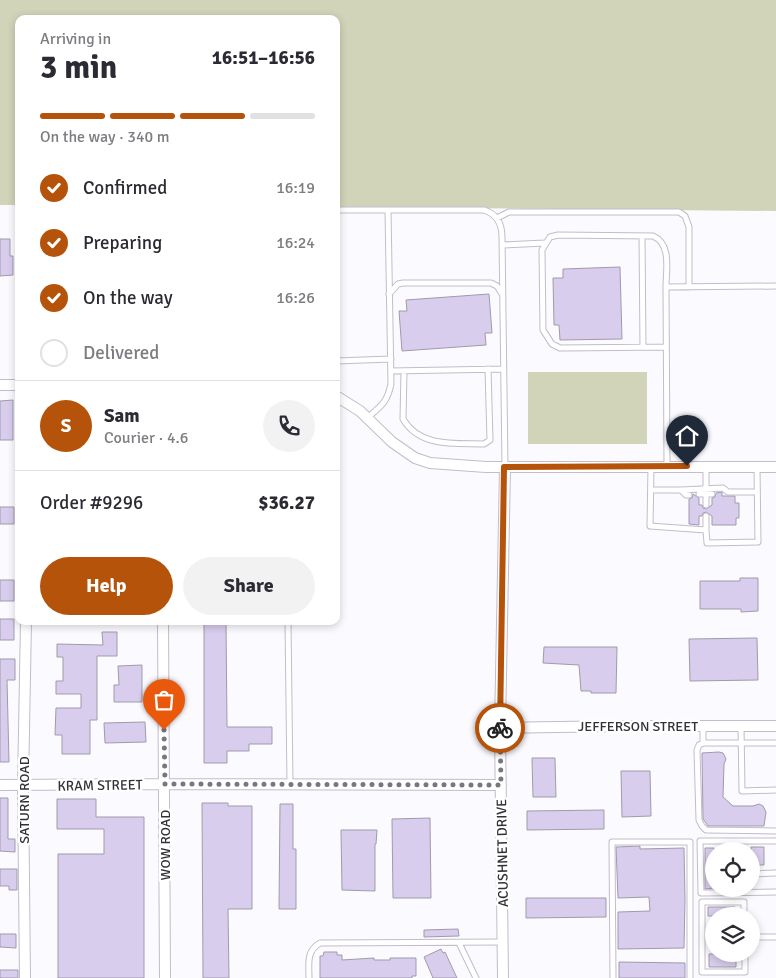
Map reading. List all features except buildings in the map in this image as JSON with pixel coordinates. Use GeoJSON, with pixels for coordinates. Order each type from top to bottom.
{"type":"FeatureCollection","features":[{"type":"Feature","properties":{"kind":"street"},"geometry":{"type":"LineString","coordinates":[[0,385],[15,385]]}},
{"type":"Feature","properties":{"kind":"street"},"geometry":{"type":"LineString","coordinates":[[340,399],[366,418],[392,442],[415,458],[430,463],[486,467],[776,467]]}},
{"type":"Feature","properties":{"kind":"street","name":"ACUSHNET DRIVE"},"geometry":{"type":"LineString","coordinates":[[503,978],[500,728],[504,467]]}},
{"type":"Feature","properties":{"kind":"street","name":"SATURN ROAD"},"geometry":{"type":"LineString","coordinates":[[26,625],[23,786],[26,978]]}},
{"type":"Feature","properties":{"kind":"street","name":"WOW ROAD"},"geometry":{"type":"LineString","coordinates":[[163,625],[165,978]]}},
{"type":"Feature","properties":{"kind":"street","name":"JEFFERSON STREET"},"geometry":{"type":"LineString","coordinates":[[500,728],[776,726]]}},
{"type":"Feature","properties":{"kind":"street","name":"KRAM STREET"},"geometry":{"type":"LineString","coordinates":[[0,785],[501,785]]}},
{"type":"Feature","properties":{"kind":"lane"},"geometry":{"type":"LineString","coordinates":[[340,210],[484,210],[490,211],[497,218],[502,227],[504,467]]}},
{"type":"Feature","properties":{"kind":"lane"},"geometry":{"type":"LineString","coordinates":[[366,418],[381,406],[388,397],[391,384],[388,210]]}},
{"type":"Feature","properties":{"kind":"lane"},"geometry":{"type":"LineString","coordinates":[[497,218],[509,212],[679,212],[685,216],[689,227],[689,287]]}},
{"type":"Feature","properties":{"kind":"lane"},"geometry":{"type":"LineString","coordinates":[[666,347],[560,348],[552,344],[544,330],[542,250],[550,237],[558,235],[653,236],[658,238],[663,244],[666,251],[667,466]]}},
{"type":"Feature","properties":{"kind":"lane"},"geometry":{"type":"LineString","coordinates":[[642,236],[642,347]]}},
{"type":"Feature","properties":{"kind":"lane"},"geometry":{"type":"LineString","coordinates":[[502,245],[545,243]]}},
{"type":"Feature","properties":{"kind":"lane"},"geometry":{"type":"LineString","coordinates":[[390,294],[398,284],[403,282],[491,282],[497,286],[503,295]]}},
{"type":"Feature","properties":{"kind":"lane"},"geometry":{"type":"LineString","coordinates":[[666,287],[776,286]]}},
{"type":"Feature","properties":{"kind":"lane"},"geometry":{"type":"LineString","coordinates":[[340,361],[391,359]]}},
{"type":"Feature","properties":{"kind":"lane"},"geometry":{"type":"LineString","coordinates":[[404,371],[403,419],[416,434],[440,443],[484,444],[490,440],[488,369]]}},
{"type":"Feature","properties":{"kind":"lane"},"geometry":{"type":"LineString","coordinates":[[391,371],[503,369]]}},
{"type":"Feature","properties":{"kind":"lane"},"geometry":{"type":"LineString","coordinates":[[651,467],[650,526],[706,530]]}},
{"type":"Feature","properties":{"kind":"lane"},"geometry":{"type":"LineString","coordinates":[[706,467],[708,492],[706,505]]}},
{"type":"Feature","properties":{"kind":"lane"},"geometry":{"type":"LineString","coordinates":[[706,516],[706,543],[758,542],[757,467]]}},
{"type":"Feature","properties":{"kind":"lane"},"geometry":{"type":"LineString","coordinates":[[699,494],[723,488],[728,492]]}},
{"type":"Feature","properties":{"kind":"lane"},"geometry":{"type":"LineString","coordinates":[[651,490],[708,492]]}},
{"type":"Feature","properties":{"kind":"lane"},"geometry":{"type":"LineString","coordinates":[[680,490],[689,495]]}},
{"type":"Feature","properties":{"kind":"lane"},"geometry":{"type":"LineString","coordinates":[[722,494],[728,492],[757,492]]}},
{"type":"Feature","properties":{"kind":"lane"},"geometry":{"type":"LineString","coordinates":[[288,625],[290,784]]}},
{"type":"Feature","properties":{"kind":"lane"},"geometry":{"type":"LineString","coordinates":[[703,726],[703,743]]}},
{"type":"Feature","properties":{"kind":"lane"},"geometry":{"type":"LineString","coordinates":[[741,726],[742,791],[776,790]]}},
{"type":"Feature","properties":{"kind":"lane"},"geometry":{"type":"LineString","coordinates":[[776,743],[703,743],[699,745],[697,750],[698,820],[702,826],[706,830],[776,831]]}},
{"type":"Feature","properties":{"kind":"lane"},"geometry":{"type":"LineString","coordinates":[[705,893],[701,893],[700,841],[776,841]]}},
{"type":"Feature","properties":{"kind":"lane"},"geometry":{"type":"LineString","coordinates":[[613,978],[612,842],[690,842],[690,978]]}},
{"type":"Feature","properties":{"kind":"lane"},"geometry":{"type":"LineString","coordinates":[[760,874],[776,873]]}},
{"type":"Feature","properties":{"kind":"lane"},"geometry":{"type":"LineString","coordinates":[[760,892],[776,892]]}},
{"type":"Feature","properties":{"kind":"lane"},"geometry":{"type":"LineString","coordinates":[[744,907],[744,902],[702,902],[702,972],[746,972],[745,962]]}},
{"type":"Feature","properties":{"kind":"lane"},"geometry":{"type":"LineString","coordinates":[[760,936],[776,937]]}},
{"type":"Feature","properties":{"kind":"lane"},"geometry":{"type":"LineString","coordinates":[[309,978],[311,950],[320,944],[503,942]]}},
{"type":"Feature","properties":{"kind":"lane"},"geometry":{"type":"LineString","coordinates":[[460,943],[476,978]]}},
{"type":"Feature","properties":{"kind":"green space"},"geometry":{"type":"Polygon","coordinates":[[[0,0],[776,0],[776,211],[340,207],[340,15],[15,15],[15,205],[0,205],[0,0]]]}},
{"type":"Feature","properties":{"kind":"green space"},"geometry":{"type":"Polygon","coordinates":[[[528,372],[647,372],[647,444],[528,444],[528,372]]]}},
{"type":"Feature","properties":{"kind":"way so far"},"geometry":{"type":"LineString","coordinates":[[164,730],[165,784],[501,785],[500,728]]}},
{"type":"Feature","properties":{"kind":"route"},"geometry":{"type":"LineString","coordinates":[[500,728],[504,467],[687,466]]}}]}
